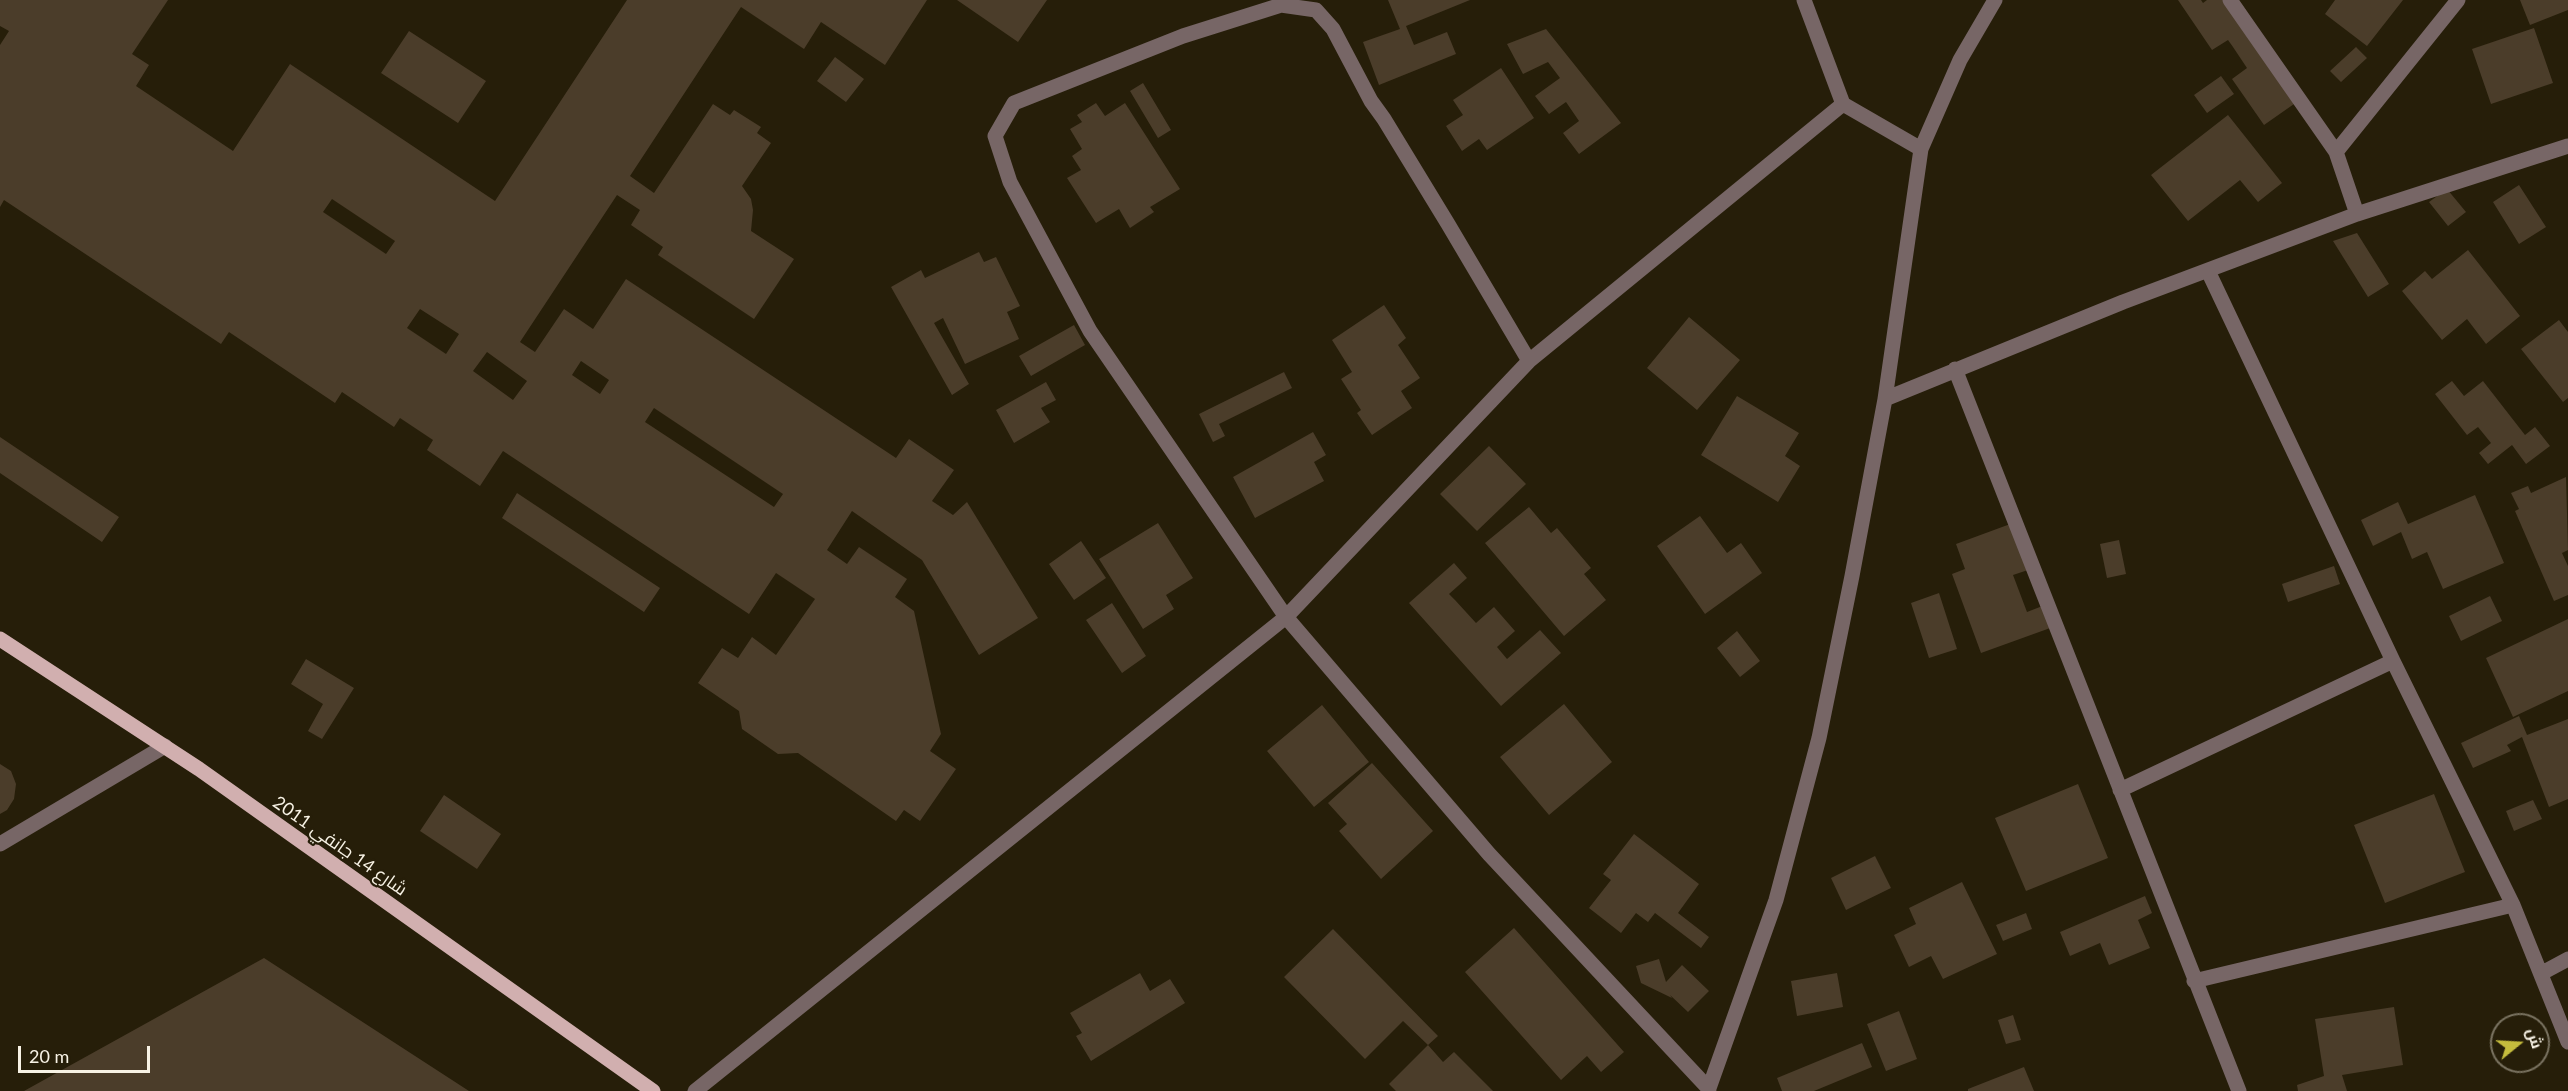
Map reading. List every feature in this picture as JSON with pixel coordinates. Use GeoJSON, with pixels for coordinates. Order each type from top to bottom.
{"type":"FeatureCollection","features":[{"type":"Feature","properties":{"kind":"main road","name":"شارع 14 جانفي 2011"},"geometry":{"type":"LineString","coordinates":[[0,639],[165,746],[653,1091]]}},
{"type":"Feature","properties":{"kind":"street"},"geometry":{"type":"LineString","coordinates":[[1803,0],[1844,104],[1921,149]]}},
{"type":"Feature","properties":{"kind":"street"},"geometry":{"type":"LineString","coordinates":[[1529,361],[1443,214],[1371,101],[1333,29],[1316,10],[1281,5],[1183,36],[1014,103],[995,136],[1015,192],[1090,331],[1286,617],[1489,854],[1708,1090],[1776,900],[1819,738],[1885,399],[1921,149],[1960,60],[1995,0]]}},
{"type":"Feature","properties":{"kind":"street"},"geometry":{"type":"LineString","coordinates":[[2229,0],[2336,152],[2357,214]]}},
{"type":"Feature","properties":{"kind":"street"},"geometry":{"type":"LineString","coordinates":[[2336,152],[2458,0]]}},
{"type":"Feature","properties":{"kind":"street"},"geometry":{"type":"LineString","coordinates":[[695,1091],[1286,617],[1529,361],[1844,104]]}},
{"type":"Feature","properties":{"kind":"street"},"geometry":{"type":"LineString","coordinates":[[1885,399],[2123,302],[2208,272],[2357,214],[2568,146]]}},
{"type":"Feature","properties":{"kind":"street"},"geometry":{"type":"LineString","coordinates":[[2208,272],[2393,661],[2513,905],[2568,1042]]}},
{"type":"Feature","properties":{"kind":"street"},"geometry":{"type":"LineString","coordinates":[[1955,369],[2239,1091]]}},
{"type":"Feature","properties":{"kind":"street"},"geometry":{"type":"LineString","coordinates":[[2120,790],[2393,661]]}},
{"type":"Feature","properties":{"kind":"street"},"geometry":{"type":"LineString","coordinates":[[0,844],[165,746]]}},
{"type":"Feature","properties":{"kind":"street"},"geometry":{"type":"LineString","coordinates":[[2194,981],[2513,905]]}},
{"type":"Feature","properties":{"kind":"street"},"geometry":{"type":"LineString","coordinates":[[2542,973],[2568,959]]}},
{"type":"Feature","properties":{"kind":"building"},"geometry":{"type":"Polygon","coordinates":[[[0,0],[168,0],[132,54],[149,65],[136,86],[233,151],[290,64],[495,201],[627,0],[927,0],[885,65],[821,22],[804,49],[741,7],[630,176],[654,193],[713,104],[730,115],[734,110],[761,127],[757,133],[771,143],[742,186],[751,199],[753,210],[751,231],[794,259],[754,319],[658,255],[663,247],[631,225],[640,210],[617,195],[520,342],[535,352],[564,309],[593,329],[626,279],[896,458],[909,439],[954,470],[932,501],[953,515],[967,502],[1038,618],[979,655],[922,560],[852,511],[827,550],[847,564],[859,547],[907,579],[895,597],[914,611],[941,734],[930,751],[956,769],[920,821],[904,810],[896,821],[798,753],[778,754],[742,729],[739,711],[698,683],[722,648],[738,658],[752,637],[776,655],[815,599],[776,573],[749,614],[503,451],[480,486],[427,450],[433,440],[400,418],[394,427],[342,392],[335,403],[229,332],[221,344],[4,200],[0,207],[0,45],[9,31],[0,26],[0,0]],[[332,199],[323,212],[386,254],[395,241],[332,199]],[[420,309],[407,328],[446,354],[459,334],[420,309]],[[487,352],[473,371],[513,400],[527,381],[487,352]],[[581,361],[572,375],[600,394],[609,380],[581,361]],[[654,408],[645,422],[774,507],[783,494],[654,408]]]}},
{"type":"Feature","properties":{"kind":"building"},"geometry":{"type":"Polygon","coordinates":[[[957,0],[1047,0],[1018,42],[957,0]]]}},
{"type":"Feature","properties":{"kind":"building"},"geometry":{"type":"Polygon","coordinates":[[[1388,0],[1470,0],[1406,26],[1414,45],[1447,32],[1456,54],[1379,85],[1363,42],[1400,29],[1388,0]]]}},
{"type":"Feature","properties":{"kind":"building"},"geometry":{"type":"Polygon","coordinates":[[[2178,0],[2201,0],[2203,3],[2207,0],[2239,0],[2304,97],[2264,125],[2232,79],[2247,68],[2233,47],[2228,40],[2212,50],[2178,0]]]}},
{"type":"Feature","properties":{"kind":"building"},"geometry":{"type":"Polygon","coordinates":[[[2335,0],[2403,0],[2367,46],[2325,14],[2335,0]]]}},
{"type":"Feature","properties":{"kind":"building"},"geometry":{"type":"Polygon","coordinates":[[[2520,0],[2568,0],[2568,10],[2530,25],[2520,0]]]}},
{"type":"Feature","properties":{"kind":"building"},"geometry":{"type":"Polygon","coordinates":[[[2534,28],[2553,83],[2491,104],[2472,49],[2534,28]]]}},
{"type":"Feature","properties":{"kind":"building"},"geometry":{"type":"Polygon","coordinates":[[[1546,29],[1621,123],[1579,154],[1563,133],[1579,121],[1566,102],[1549,114],[1535,96],[1560,78],[1548,62],[1523,74],[1507,44],[1546,29]]]}},
{"type":"Feature","properties":{"kind":"building"},"geometry":{"type":"Polygon","coordinates":[[[409,31],[486,81],[458,123],[381,73],[409,31]]]}},
{"type":"Feature","properties":{"kind":"building"},"geometry":{"type":"Polygon","coordinates":[[[2356,47],[2367,58],[2341,82],[2330,71],[2356,47]]]}},
{"type":"Feature","properties":{"kind":"building"},"geometry":{"type":"Polygon","coordinates":[[[835,57],[864,79],[846,102],[817,81],[835,57]]]}},
{"type":"Feature","properties":{"kind":"building"},"geometry":{"type":"Polygon","coordinates":[[[1501,68],[1534,118],[1487,150],[1479,139],[1462,151],[1446,126],[1463,115],[1453,100],[1501,68]]]}},
{"type":"Feature","properties":{"kind":"building"},"geometry":{"type":"Polygon","coordinates":[[[2221,76],[2234,94],[2207,113],[2194,95],[2221,76]]]}},
{"type":"Feature","properties":{"kind":"building"},"geometry":{"type":"Polygon","coordinates":[[[1143,83],[1171,130],[1158,138],[1130,91],[1143,83]]]}},
{"type":"Feature","properties":{"kind":"building"},"geometry":{"type":"Polygon","coordinates":[[[1096,103],[1105,116],[1125,103],[1180,189],[1150,207],[1154,212],[1130,228],[1119,209],[1096,223],[1067,178],[1081,170],[1072,156],[1082,149],[1070,129],[1082,122],[1077,115],[1096,103]]]}},
{"type":"Feature","properties":{"kind":"building"},"geometry":{"type":"Polygon","coordinates":[[[2228,115],[2282,183],[2258,202],[2240,180],[2188,221],[2151,175],[2228,115]]]}},
{"type":"Feature","properties":{"kind":"building"},"geometry":{"type":"Polygon","coordinates":[[[2519,185],[2546,227],[2519,244],[2493,202],[2519,185]]]}},
{"type":"Feature","properties":{"kind":"building"},"geometry":{"type":"Polygon","coordinates":[[[2447,189],[2466,212],[2448,226],[2429,202],[2447,189]]]}},
{"type":"Feature","properties":{"kind":"building"},"geometry":{"type":"Polygon","coordinates":[[[2357,233],[2389,284],[2368,297],[2333,241],[2357,233]]]}},
{"type":"Feature","properties":{"kind":"building"},"geometry":{"type":"Polygon","coordinates":[[[2468,250],[2520,316],[2486,344],[2467,319],[2442,340],[2402,291],[2425,271],[2432,279],[2468,250]]]}},
{"type":"Feature","properties":{"kind":"building"},"geometry":{"type":"Polygon","coordinates":[[[979,252],[984,262],[996,257],[1020,306],[1007,312],[1019,339],[965,364],[943,318],[934,323],[969,384],[952,395],[891,287],[921,270],[925,278],[979,252]]]}},
{"type":"Feature","properties":{"kind":"building"},"geometry":{"type":"Polygon","coordinates":[[[1384,305],[1406,338],[1398,345],[1420,378],[1401,391],[1412,408],[1372,435],[1357,413],[1361,410],[1341,379],[1352,372],[1332,340],[1384,305]]]}},
{"type":"Feature","properties":{"kind":"building"},"geometry":{"type":"Polygon","coordinates":[[[1689,317],[1740,360],[1697,410],[1647,368],[1689,317]]]}},
{"type":"Feature","properties":{"kind":"building"},"geometry":{"type":"Polygon","coordinates":[[[2559,320],[2568,332],[2568,398],[2563,402],[2521,349],[2559,320]]]}},
{"type":"Feature","properties":{"kind":"building"},"geometry":{"type":"Polygon","coordinates":[[[1074,325],[1085,345],[1031,376],[1019,356],[1074,325]]]}},
{"type":"Feature","properties":{"kind":"building"},"geometry":{"type":"Polygon","coordinates":[[[1284,372],[1292,388],[1219,424],[1225,436],[1213,442],[1199,414],[1284,372]]]}},
{"type":"Feature","properties":{"kind":"building"},"geometry":{"type":"Polygon","coordinates":[[[2452,381],[2464,396],[2483,381],[2525,435],[2535,427],[2550,446],[2526,464],[2512,445],[2488,464],[2479,453],[2491,443],[2478,427],[2467,435],[2435,394],[2452,381]]]}},
{"type":"Feature","properties":{"kind":"building"},"geometry":{"type":"Polygon","coordinates":[[[1046,382],[1056,400],[1041,408],[1050,422],[1014,443],[996,410],[1046,382]]]}},
{"type":"Feature","properties":{"kind":"building"},"geometry":{"type":"Polygon","coordinates":[[[1737,396],[1799,433],[1785,456],[1800,466],[1778,502],[1701,455],[1737,396]]]}},
{"type":"Feature","properties":{"kind":"building"},"geometry":{"type":"Polygon","coordinates":[[[1313,432],[1326,455],[1314,462],[1324,481],[1255,518],[1233,477],[1313,432]]]}},
{"type":"Feature","properties":{"kind":"building"},"geometry":{"type":"Polygon","coordinates":[[[0,437],[119,517],[102,542],[0,473],[0,437]]]}},
{"type":"Feature","properties":{"kind":"building"},"geometry":{"type":"Polygon","coordinates":[[[1489,446],[1526,484],[1477,531],[1440,494],[1489,446]]]}},
{"type":"Feature","properties":{"kind":"building"},"geometry":{"type":"Polygon","coordinates":[[[2566,477],[2568,550],[2562,553],[2568,566],[2568,595],[2554,601],[2515,511],[2519,509],[2511,493],[2528,486],[2531,493],[2566,477]]]}},
{"type":"Feature","properties":{"kind":"building"},"geometry":{"type":"Polygon","coordinates":[[[517,493],[660,588],[644,612],[502,518],[517,493]]]}},
{"type":"Feature","properties":{"kind":"building"},"geometry":{"type":"Polygon","coordinates":[[[2475,495],[2504,563],[2443,589],[2427,552],[2412,559],[2401,532],[2373,546],[2361,520],[2398,502],[2408,524],[2475,495]]]}},
{"type":"Feature","properties":{"kind":"building"},"geometry":{"type":"Polygon","coordinates":[[[1529,507],[1551,533],[1557,528],[1591,568],[1584,574],[1606,600],[1564,636],[1485,543],[1529,507]]]}},
{"type":"Feature","properties":{"kind":"building"},"geometry":{"type":"Polygon","coordinates":[[[1700,516],[1727,553],[1741,543],[1762,573],[1705,614],[1657,546],[1700,516]]]}},
{"type":"Feature","properties":{"kind":"building"},"geometry":{"type":"Polygon","coordinates":[[[1158,523],[1193,578],[1166,595],[1174,609],[1143,629],[1099,559],[1158,523]]]}},
{"type":"Feature","properties":{"kind":"building"},"geometry":{"type":"Polygon","coordinates":[[[2013,523],[2031,569],[2013,575],[2027,612],[2045,605],[2053,627],[1981,653],[1952,574],[1965,569],[1956,544],[2013,523]]]}},
{"type":"Feature","properties":{"kind":"building"},"geometry":{"type":"Polygon","coordinates":[[[2119,540],[2126,574],[2107,578],[2100,544],[2119,540]]]}},
{"type":"Feature","properties":{"kind":"building"},"geometry":{"type":"Polygon","coordinates":[[[1081,541],[1106,578],[1074,600],[1049,564],[1081,541]]]}},
{"type":"Feature","properties":{"kind":"building"},"geometry":{"type":"Polygon","coordinates":[[[1454,563],[1467,578],[1449,594],[1476,623],[1494,607],[1515,631],[1497,647],[1507,659],[1540,630],[1561,653],[1501,706],[1409,603],[1454,563]]]}},
{"type":"Feature","properties":{"kind":"building"},"geometry":{"type":"Polygon","coordinates":[[[2334,566],[2340,584],[2288,602],[2282,584],[2334,566]]]}},
{"type":"Feature","properties":{"kind":"building"},"geometry":{"type":"Polygon","coordinates":[[[1939,593],[1957,649],[1929,658],[1911,603],[1939,593]]]}},
{"type":"Feature","properties":{"kind":"building"},"geometry":{"type":"Polygon","coordinates":[[[2490,596],[2502,621],[2461,641],[2449,616],[2490,596]]]}},
{"type":"Feature","properties":{"kind":"building"},"geometry":{"type":"Polygon","coordinates":[[[1112,603],[1146,656],[1122,673],[1086,620],[1112,603]]]}},
{"type":"Feature","properties":{"kind":"building"},"geometry":{"type":"Polygon","coordinates":[[[2568,619],[2568,691],[2513,717],[2486,658],[2568,619]]]}},
{"type":"Feature","properties":{"kind":"building"},"geometry":{"type":"Polygon","coordinates":[[[1737,631],[1760,661],[1740,677],[1717,648],[1737,631]]]}},
{"type":"Feature","properties":{"kind":"building"},"geometry":{"type":"Polygon","coordinates":[[[306,659],[354,688],[322,739],[308,731],[323,704],[291,684],[306,659]]]}},
{"type":"Feature","properties":{"kind":"building"},"geometry":{"type":"Polygon","coordinates":[[[1564,704],[1612,762],[1549,815],[1500,757],[1564,704]]]}},
{"type":"Feature","properties":{"kind":"building"},"geometry":{"type":"Polygon","coordinates":[[[1322,705],[1369,762],[1314,807],[1267,751],[1322,705]]]}},
{"type":"Feature","properties":{"kind":"building"},"geometry":{"type":"Polygon","coordinates":[[[2519,716],[2527,735],[2568,719],[2568,799],[2549,807],[2522,737],[2507,745],[2511,751],[2473,768],[2461,743],[2519,716]]]}},
{"type":"Feature","properties":{"kind":"building"},"geometry":{"type":"Polygon","coordinates":[[[1372,763],[1433,831],[1381,879],[1339,831],[1347,824],[1328,803],[1372,763]]]}},
{"type":"Feature","properties":{"kind":"building"},"geometry":{"type":"Polygon","coordinates":[[[0,764],[11,771],[16,784],[14,799],[7,810],[0,814],[0,764]]]}},
{"type":"Feature","properties":{"kind":"building"},"geometry":{"type":"Polygon","coordinates":[[[2078,784],[2108,858],[2026,891],[1995,818],[2078,784]]]}},
{"type":"Feature","properties":{"kind":"building"},"geometry":{"type":"Polygon","coordinates":[[[2434,794],[2465,872],[2385,903],[2354,825],[2434,794]]]}},
{"type":"Feature","properties":{"kind":"building"},"geometry":{"type":"Polygon","coordinates":[[[444,795],[501,834],[477,869],[420,831],[444,795]]]}},
{"type":"Feature","properties":{"kind":"building"},"geometry":{"type":"Polygon","coordinates":[[[2533,800],[2542,819],[2514,831],[2506,811],[2533,800]]]}},
{"type":"Feature","properties":{"kind":"building"},"geometry":{"type":"Polygon","coordinates":[[[1634,834],[1699,884],[1678,913],[1709,937],[1701,948],[1655,913],[1648,922],[1636,913],[1621,933],[1589,908],[1611,880],[1603,874],[1634,834]]]}},
{"type":"Feature","properties":{"kind":"building"},"geometry":{"type":"Polygon","coordinates":[[[1875,856],[1891,888],[1846,910],[1831,878],[1875,856]]]}},
{"type":"Feature","properties":{"kind":"building"},"geometry":{"type":"Polygon","coordinates":[[[1962,882],[1997,954],[1943,979],[1931,956],[1909,967],[1894,935],[1916,924],[1909,908],[1962,882]]]}},
{"type":"Feature","properties":{"kind":"building"},"geometry":{"type":"Polygon","coordinates":[[[2145,896],[2152,913],[2138,920],[2150,948],[2109,965],[2100,943],[2070,956],[2060,932],[2145,896]]]}},
{"type":"Feature","properties":{"kind":"building"},"geometry":{"type":"Polygon","coordinates":[[[2026,913],[2032,929],[2003,941],[1996,925],[2026,913]]]}},
{"type":"Feature","properties":{"kind":"building"},"geometry":{"type":"Polygon","coordinates":[[[1514,928],[1624,1052],[1601,1072],[1587,1056],[1561,1080],[1465,972],[1514,928]]]}},
{"type":"Feature","properties":{"kind":"building"},"geometry":{"type":"Polygon","coordinates":[[[1333,929],[1438,1036],[1428,1045],[1403,1021],[1365,1059],[1284,977],[1333,929]]]}},
{"type":"Feature","properties":{"kind":"building"},"geometry":{"type":"Polygon","coordinates":[[[264,958],[469,1091],[24,1091],[264,958]]]}},
{"type":"Feature","properties":{"kind":"building"},"geometry":{"type":"Polygon","coordinates":[[[1659,959],[1666,982],[1682,965],[1709,991],[1688,1012],[1670,995],[1672,998],[1641,983],[1636,966],[1659,959]]]}},
{"type":"Feature","properties":{"kind":"building"},"geometry":{"type":"Polygon","coordinates":[[[1140,973],[1150,991],[1170,979],[1185,1003],[1091,1061],[1076,1036],[1082,1033],[1070,1013],[1140,973]]]}},
{"type":"Feature","properties":{"kind":"building"},"geometry":{"type":"Polygon","coordinates":[[[1837,973],[1843,1007],[1797,1016],[1791,981],[1837,973]]]}},
{"type":"Feature","properties":{"kind":"building"},"geometry":{"type":"Polygon","coordinates":[[[2394,1007],[2403,1065],[2342,1075],[2347,1091],[2298,1091],[2297,1085],[2324,1076],[2315,1019],[2394,1007]]]}},
{"type":"Feature","properties":{"kind":"building"},"geometry":{"type":"Polygon","coordinates":[[[1899,1011],[1917,1059],[1886,1071],[1867,1024],[1899,1011]]]}},
{"type":"Feature","properties":{"kind":"building"},"geometry":{"type":"Polygon","coordinates":[[[2013,1015],[2021,1040],[2006,1044],[1998,1020],[2013,1015]]]}},
{"type":"Feature","properties":{"kind":"building"},"geometry":{"type":"Polygon","coordinates":[[[1862,1043],[1872,1067],[1814,1091],[1782,1091],[1777,1078],[1862,1043]]]}},
{"type":"Feature","properties":{"kind":"building"},"geometry":{"type":"Polygon","coordinates":[[[1428,1045],[1443,1062],[1454,1052],[1493,1091],[1396,1091],[1389,1084],[1428,1045]]]}},
{"type":"Feature","properties":{"kind":"building"},"geometry":{"type":"Polygon","coordinates":[[[2024,1067],[2034,1091],[1968,1091],[1968,1089],[2024,1067]]]}}]}
